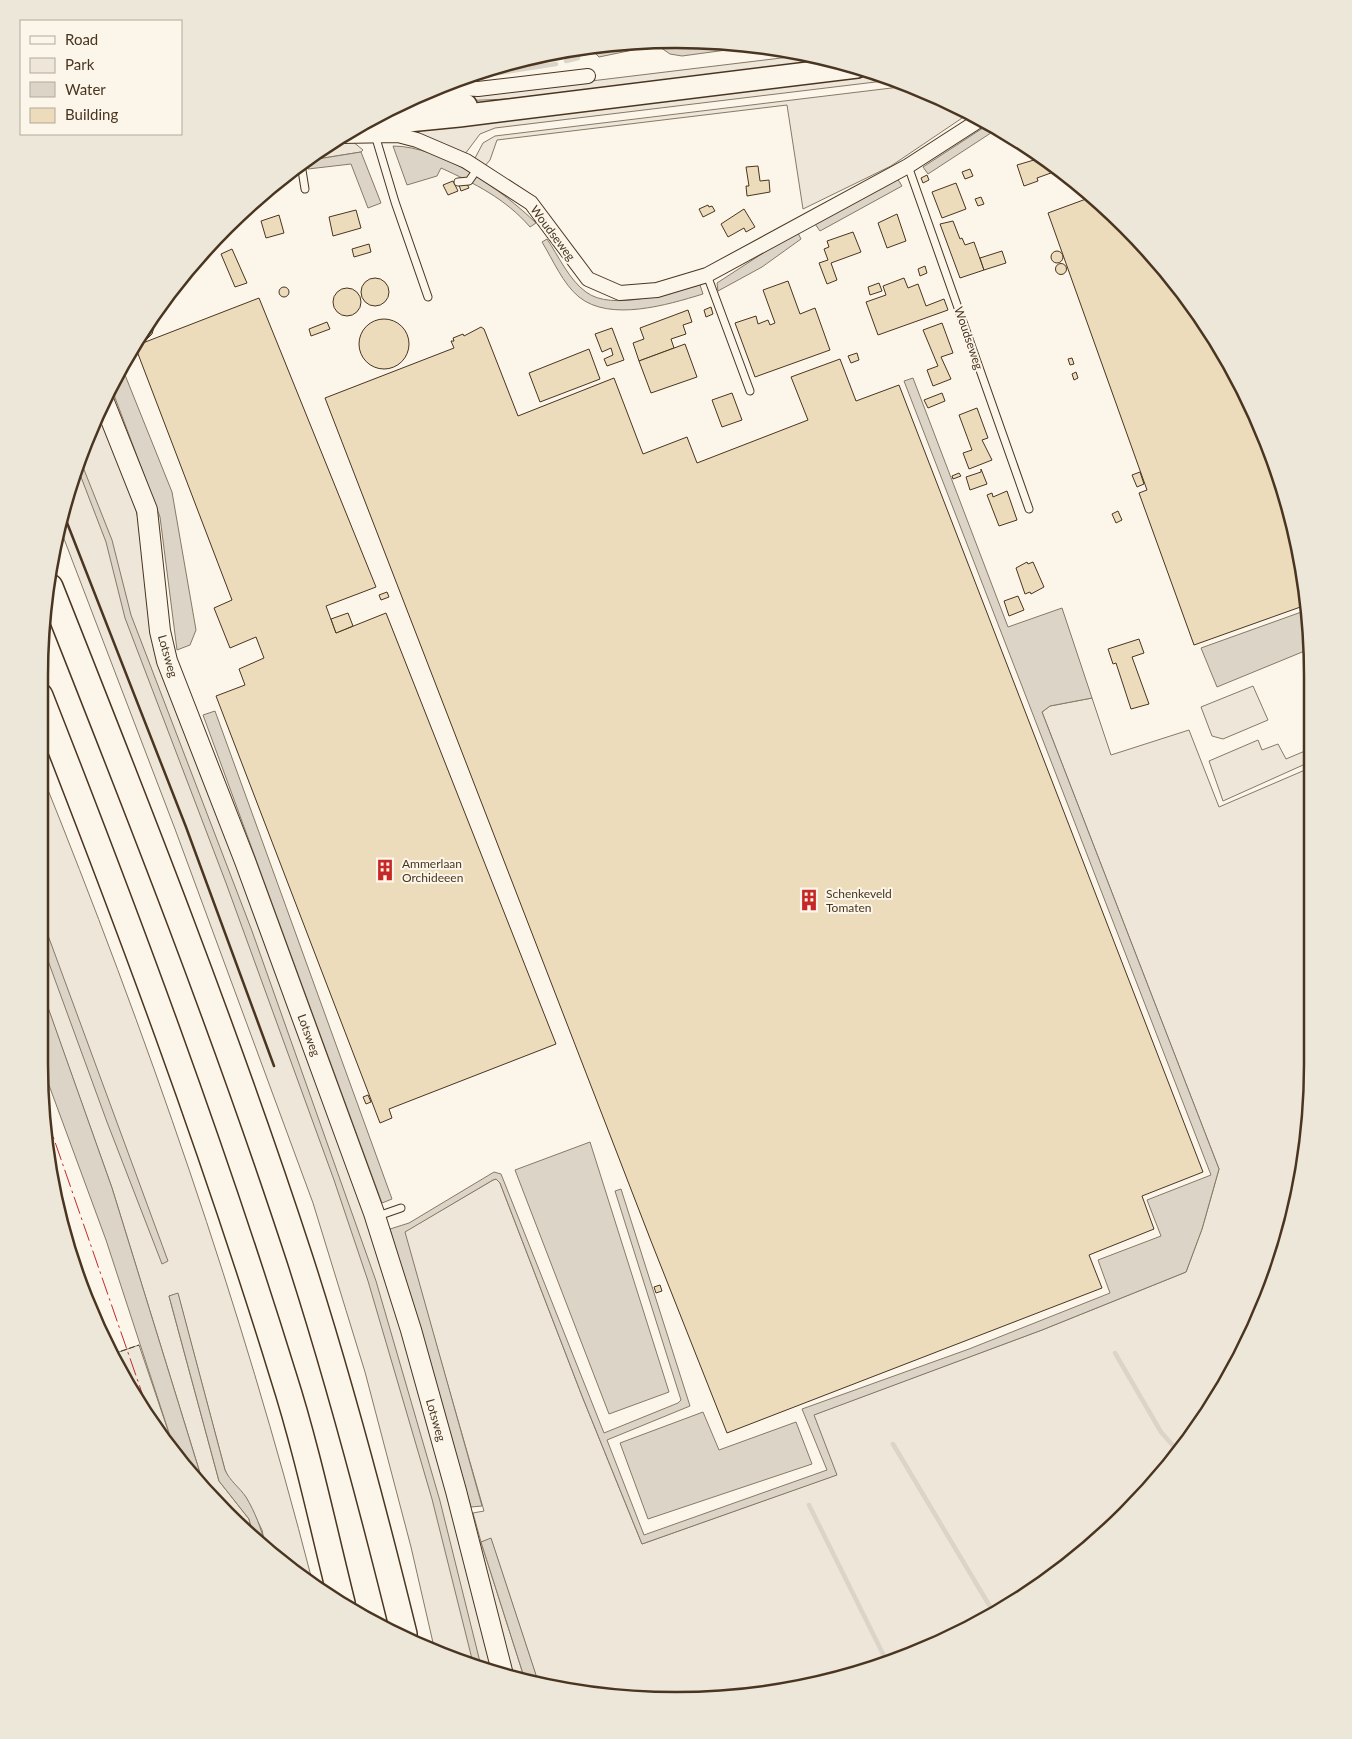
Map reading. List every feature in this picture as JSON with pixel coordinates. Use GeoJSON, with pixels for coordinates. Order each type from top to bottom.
{"type":"FeatureCollection","features":[{"type":"Feature","properties":{"kind":"highway"},"geometry":{"type":"LineString","coordinates":[[53,595],[173,900],[297,1251],[343,1404],[403,1629]]}},
{"type":"Feature","properties":{"kind":"highway"},"geometry":{"type":"LineString","coordinates":[[48,716],[124,909],[216,1165],[284,1378],[340,1594]]}},
{"type":"Feature","properties":{"kind":"main road","name":"Woudseweg"},"geometry":{"type":"LineString","coordinates":[[369,128],[408,121],[839,69]]}},
{"type":"Feature","properties":{"kind":"main road","name":"Woudseweg"},"geometry":{"type":"LineString","coordinates":[[419,102],[460,104],[499,110]]}},
{"type":"Feature","properties":{"kind":"street"},"geometry":{"type":"LineString","coordinates":[[455,88],[478,89],[588,76]]}},
{"type":"Feature","properties":{"kind":"street","name":"Woudseweg"},"geometry":{"type":"LineString","coordinates":[[369,128],[417,140],[474,175],[531,203],[588,279],[620,293],[657,290],[706,275],[908,166],[974,123]]}},
{"type":"Feature","properties":{"kind":"street","name":"Lotsweg"},"geometry":{"type":"LineString","coordinates":[[107,409],[147,510],[160,631],[167,661],[245,861],[375,1218],[411,1330],[451,1472],[501,1666]]}},
{"type":"Feature","properties":{"kind":"lane"},"geometry":{"type":"LineString","coordinates":[[369,128],[428,297]]}},
{"type":"Feature","properties":{"kind":"lane","name":"Woudseweg"},"geometry":{"type":"LineString","coordinates":[[908,166],[1029,509]]}},
{"type":"Feature","properties":{"kind":"lane"},"geometry":{"type":"LineString","coordinates":[[302,171],[305,189]]}},
{"type":"Feature","properties":{"kind":"lane"},"geometry":{"type":"LineString","coordinates":[[458,182],[474,175]]}},
{"type":"Feature","properties":{"kind":"lane"},"geometry":{"type":"LineString","coordinates":[[706,275],[750,391]]}},
{"type":"Feature","properties":{"kind":"lane"},"geometry":{"type":"LineString","coordinates":[[375,1218],[402,1208]]}},
{"type":"Feature","properties":{"kind":"green space"},"geometry":{"type":"Polygon","coordinates":[[[785,58],[812,63],[508,99],[458,101],[425,100],[441,93],[492,93],[785,58]]]}},
{"type":"Feature","properties":{"kind":"green space"},"geometry":{"type":"Polygon","coordinates":[[[858,75],[879,82],[495,128],[480,134],[465,154],[361,133],[374,125],[459,123],[858,75]]]}},
{"type":"Feature","properties":{"kind":"green space"},"geometry":{"type":"Polygon","coordinates":[[[896,87],[917,95],[963,117],[891,166],[803,209],[787,105],[497,140],[490,160],[484,167],[474,160],[483,143],[495,136],[896,87]]]}},
{"type":"Feature","properties":{"kind":"green space"},"geometry":{"type":"Polygon","coordinates":[[[347,141],[352,141],[363,150],[361,152],[319,159],[327,153],[347,141]]]}},
{"type":"Feature","properties":{"kind":"green space"},"geometry":{"type":"Polygon","coordinates":[[[103,418],[136,510],[141,531],[154,650],[247,885],[363,1207],[414,1363],[492,1663],[433,1643],[411,1547],[365,1372],[313,1203],[175,829],[63,538],[81,474],[103,418]]]}},
{"type":"Feature","properties":{"kind":"green space"},"geometry":{"type":"Polygon","coordinates":[[[1253,686],[1268,720],[1223,739],[1212,736],[1201,707],[1253,686]]]}},
{"type":"Feature","properties":{"kind":"green space"},"geometry":{"type":"Polygon","coordinates":[[[1092,698],[1111,755],[1189,730],[1219,807],[1304,770],[1303,1104],[1299,1145],[1283,1226],[1257,1304],[1240,1341],[1199,1412],[1175,1446],[1149,1477],[1090,1536],[1059,1562],[1025,1586],[954,1627],[917,1644],[839,1670],[799,1679],[758,1686],[676,1692],[594,1686],[536,1675],[491,1539],[481,1542],[473,1513],[484,1511],[404,1232],[493,1180],[496,1179],[500,1183],[582,1396],[642,1544],[836,1475],[813,1415],[1042,1330],[1186,1272],[1202,1229],[1219,1169],[1042,712],[1050,706],[1092,698]]]}},
{"type":"Feature","properties":{"kind":"green space"},"geometry":{"type":"Polygon","coordinates":[[[1258,740],[1262,750],[1278,744],[1286,759],[1304,751],[1304,765],[1223,801],[1209,761],[1258,740]]]}},
{"type":"Feature","properties":{"kind":"green space"},"geometry":{"type":"Polygon","coordinates":[[[48,791],[118,970],[190,1171],[255,1374],[310,1574],[264,1537],[262,1530],[245,1496],[230,1481],[225,1470],[178,1294],[169,1296],[219,1481],[249,1519],[250,1525],[200,1474],[112,1188],[48,1008],[48,791]]]}},
{"type":"Feature","properties":{"kind":"green space"},"geometry":{"type":"Polygon","coordinates":[[[481,1542],[522,1672],[508,1669],[477,1547],[481,1542]]]}},
{"type":"Feature","properties":{"kind":"shaded area"},"geometry":{"type":"Polygon","coordinates":[[[139,1345],[170,1436],[153,1412],[118,1352],[139,1345]]]}},
{"type":"Feature","properties":{"kind":"water"},"geometry":{"type":"Polygon","coordinates":[[[662,48],[727,50],[682,56],[670,54],[662,48]]]}},
{"type":"Feature","properties":{"kind":"water"},"geometry":{"type":"Polygon","coordinates":[[[638,49],[599,57],[596,54],[605,52],[638,49]]]}},
{"type":"Feature","properties":{"kind":"water"},"geometry":{"type":"Polygon","coordinates":[[[983,128],[991,133],[928,174],[923,167],[983,128]]]}},
{"type":"Feature","properties":{"kind":"water"},"geometry":{"type":"Polygon","coordinates":[[[393,146],[431,153],[470,172],[506,197],[536,223],[530,227],[500,200],[441,168],[437,176],[407,185],[393,146]]]}},
{"type":"Feature","properties":{"kind":"water"},"geometry":{"type":"Polygon","coordinates":[[[361,152],[381,203],[368,208],[351,164],[308,169],[307,167],[319,159],[361,152]]]}},
{"type":"Feature","properties":{"kind":"water"},"geometry":{"type":"Polygon","coordinates":[[[897,178],[902,186],[820,231],[815,224],[897,178]]]}},
{"type":"Feature","properties":{"kind":"water"},"geometry":{"type":"Polygon","coordinates":[[[797,231],[801,239],[762,267],[718,291],[717,283],[797,231]]]}},
{"type":"Feature","properties":{"kind":"water"},"geometry":{"type":"Polygon","coordinates":[[[547,239],[574,281],[586,292],[597,298],[611,300],[642,299],[700,285],[703,294],[673,303],[639,309],[606,309],[592,304],[573,292],[563,279],[542,242],[547,239]]]}},
{"type":"Feature","properties":{"kind":"water"},"geometry":{"type":"Polygon","coordinates":[[[125,375],[172,492],[196,630],[190,645],[177,650],[160,517],[114,395],[125,375]]]}},
{"type":"Feature","properties":{"kind":"water"},"geometry":{"type":"Polygon","coordinates":[[[913,378],[1008,627],[1062,608],[1092,698],[1050,706],[1042,712],[1219,1169],[1202,1229],[1186,1272],[1042,1330],[814,1415],[837,1475],[642,1544],[582,1396],[500,1183],[496,1179],[405,1232],[482,1506],[471,1507],[390,1229],[409,1223],[494,1172],[501,1174],[604,1433],[678,1403],[681,1400],[615,1191],[621,1189],[690,1406],[607,1440],[644,1535],[827,1470],[802,1409],[969,1349],[1110,1293],[1098,1260],[1161,1236],[1147,1200],[1211,1175],[904,381],[913,378]]]}},
{"type":"Feature","properties":{"kind":"water"},"geometry":{"type":"Polygon","coordinates":[[[83,468],[112,540],[131,615],[252,931],[376,1281],[440,1501],[479,1660],[472,1657],[432,1499],[368,1281],[334,1180],[226,883],[125,618],[106,542],[80,476],[83,468]]]}},
{"type":"Feature","properties":{"kind":"water"},"geometry":{"type":"Polygon","coordinates":[[[1301,612],[1303,652],[1217,687],[1201,648],[1301,612]]]}},
{"type":"Feature","properties":{"kind":"water"},"geometry":{"type":"Polygon","coordinates":[[[215,711],[392,1199],[382,1203],[203,715],[215,711]]]}},
{"type":"Feature","properties":{"kind":"water"},"geometry":{"type":"Polygon","coordinates":[[[48,935],[168,1261],[162,1264],[107,1122],[48,961],[48,935]]]}},
{"type":"Feature","properties":{"kind":"water"},"geometry":{"type":"Polygon","coordinates":[[[48,1007],[112,1188],[200,1474],[170,1436],[106,1240],[49,1084],[48,1007]]]}},
{"type":"Feature","properties":{"kind":"water"},"geometry":{"type":"Polygon","coordinates":[[[590,1142],[669,1392],[609,1414],[515,1170],[590,1142]]]}},
{"type":"Feature","properties":{"kind":"water"},"geometry":{"type":"Polygon","coordinates":[[[178,1293],[225,1470],[249,1503],[263,1537],[250,1525],[249,1519],[219,1481],[169,1296],[178,1293]]]}},
{"type":"Feature","properties":{"kind":"water"},"geometry":{"type":"Polygon","coordinates":[[[703,1412],[719,1450],[796,1422],[812,1464],[648,1519],[620,1443],[703,1412]]]}},
{"type":"Feature","properties":{"kind":"water"},"geometry":{"type":"Polygon","coordinates":[[[491,1538],[536,1675],[522,1672],[481,1542],[491,1538]]]}},
{"type":"Feature","properties":{"kind":"building"},"geometry":{"type":"Polygon","coordinates":[[[1034,160],[1053,172],[1037,178],[1038,181],[1024,186],[1017,165],[1034,160]]]}},
{"type":"Feature","properties":{"kind":"building"},"geometry":{"type":"Polygon","coordinates":[[[758,166],[760,181],[769,180],[770,192],[747,196],[746,186],[749,186],[746,167],[758,166]]]}},
{"type":"Feature","properties":{"kind":"building"},"geometry":{"type":"Polygon","coordinates":[[[970,169],[973,176],[965,179],[962,172],[970,169]]]}},
{"type":"Feature","properties":{"kind":"building"},"geometry":{"type":"Polygon","coordinates":[[[927,175],[929,180],[923,183],[921,178],[927,175]]]}},
{"type":"Feature","properties":{"kind":"building"},"geometry":{"type":"Polygon","coordinates":[[[453,181],[458,191],[448,195],[443,185],[453,181]]]}},
{"type":"Feature","properties":{"kind":"building"},"geometry":{"type":"Polygon","coordinates":[[[466,182],[469,188],[461,191],[459,185],[466,182]]]}},
{"type":"Feature","properties":{"kind":"building"},"geometry":{"type":"Polygon","coordinates":[[[956,183],[966,209],[942,218],[932,192],[956,183]]]}},
{"type":"Feature","properties":{"kind":"building"},"geometry":{"type":"Polygon","coordinates":[[[981,197],[984,204],[978,206],[975,199],[981,197]]]}},
{"type":"Feature","properties":{"kind":"building"},"geometry":{"type":"Polygon","coordinates":[[[1085,199],[1149,262],[1175,293],[1199,327],[1240,398],[1257,435],[1283,513],[1292,553],[1300,607],[1194,645],[1139,493],[1147,490],[1048,213],[1085,199]]]}},
{"type":"Feature","properties":{"kind":"building"},"geometry":{"type":"Polygon","coordinates":[[[708,205],[709,207],[712,206],[715,211],[703,217],[699,209],[708,205]]]}},
{"type":"Feature","properties":{"kind":"building"},"geometry":{"type":"Polygon","coordinates":[[[744,209],[755,227],[746,232],[744,228],[728,237],[721,224],[744,209]]]}},
{"type":"Feature","properties":{"kind":"building"},"geometry":{"type":"Polygon","coordinates":[[[356,210],[361,228],[333,236],[329,217],[356,210]]]}},
{"type":"Feature","properties":{"kind":"building"},"geometry":{"type":"Polygon","coordinates":[[[897,214],[906,241],[887,248],[878,223],[897,214]]]}},
{"type":"Feature","properties":{"kind":"building"},"geometry":{"type":"Polygon","coordinates":[[[279,215],[284,233],[266,238],[261,221],[279,215]]]}},
{"type":"Feature","properties":{"kind":"building"},"geometry":{"type":"Polygon","coordinates":[[[953,221],[960,239],[962,238],[965,245],[974,242],[984,270],[960,278],[940,224],[953,221]]]}},
{"type":"Feature","properties":{"kind":"building"},"geometry":{"type":"Polygon","coordinates":[[[853,232],[861,252],[831,263],[837,280],[827,284],[819,263],[828,260],[824,249],[829,247],[827,241],[853,232]]]}},
{"type":"Feature","properties":{"kind":"building"},"geometry":{"type":"Polygon","coordinates":[[[369,244],[371,252],[354,257],[352,249],[369,244]]]}},
{"type":"Feature","properties":{"kind":"building"},"geometry":{"type":"Polygon","coordinates":[[[232,249],[247,283],[235,287],[221,254],[232,249]]]}},
{"type":"Feature","properties":{"kind":"building"},"geometry":{"type":"Polygon","coordinates":[[[1002,251],[1006,263],[984,270],[980,258],[1002,251]]]}},
{"type":"Feature","properties":{"kind":"building"},"geometry":{"type":"Polygon","coordinates":[[[1055,251],[1059,251],[1063,257],[1059,263],[1055,263],[1051,259],[1051,255],[1055,251]]]}},
{"type":"Feature","properties":{"kind":"building"},"geometry":{"type":"Polygon","coordinates":[[[1061,263],[1067,269],[1061,275],[1055,269],[1061,263]]]}},
{"type":"Feature","properties":{"kind":"building"},"geometry":{"type":"Polygon","coordinates":[[[925,266],[927,273],[920,276],[918,269],[925,266]]]}},
{"type":"Feature","properties":{"kind":"building"},"geometry":{"type":"Polygon","coordinates":[[[375,278],[385,282],[389,292],[385,302],[375,306],[365,302],[361,292],[365,282],[375,278]]]}},
{"type":"Feature","properties":{"kind":"building"},"geometry":{"type":"Polygon","coordinates":[[[904,278],[908,288],[918,284],[926,306],[944,299],[948,310],[878,335],[866,302],[886,295],[883,286],[904,278]]]}},
{"type":"Feature","properties":{"kind":"building"},"geometry":{"type":"Polygon","coordinates":[[[788,281],[800,314],[815,308],[830,350],[755,377],[735,323],[756,316],[758,324],[768,320],[770,325],[775,323],[763,290],[788,281]]]}},
{"type":"Feature","properties":{"kind":"building"},"geometry":{"type":"Polygon","coordinates":[[[879,283],[882,291],[870,295],[868,287],[879,283]]]}},
{"type":"Feature","properties":{"kind":"building"},"geometry":{"type":"Polygon","coordinates":[[[282,287],[286,287],[289,292],[288,296],[282,297],[279,294],[279,290],[282,287]]]}},
{"type":"Feature","properties":{"kind":"building"},"geometry":{"type":"Polygon","coordinates":[[[347,288],[357,292],[361,302],[357,312],[347,316],[337,312],[333,302],[337,292],[347,288]]]}},
{"type":"Feature","properties":{"kind":"building","name":"Ammerlaan Orchideeen"},"geometry":{"type":"Polygon","coordinates":[[[259,298],[376,587],[326,606],[336,633],[386,613],[556,1044],[389,1109],[392,1118],[380,1123],[216,696],[245,685],[239,669],[264,658],[256,637],[230,648],[214,608],[232,600],[138,353],[144,343],[259,298]]]}},
{"type":"Feature","properties":{"kind":"building"},"geometry":{"type":"Polygon","coordinates":[[[711,307],[713,314],[706,317],[704,310],[711,307]]]}},
{"type":"Feature","properties":{"kind":"building"},"geometry":{"type":"Polygon","coordinates":[[[688,310],[692,322],[683,325],[686,334],[671,339],[674,348],[639,361],[633,343],[644,339],[640,328],[688,310]]]}},
{"type":"Feature","properties":{"kind":"building"},"geometry":{"type":"Polygon","coordinates":[[[379,319],[389,319],[402,326],[409,339],[409,349],[402,362],[389,369],[379,369],[370,365],[363,358],[359,349],[359,339],[363,330],[370,323],[379,319]]]}},
{"type":"Feature","properties":{"kind":"building"},"geometry":{"type":"Polygon","coordinates":[[[327,322],[330,329],[311,336],[309,329],[327,322]]]}},
{"type":"Feature","properties":{"kind":"building"},"geometry":{"type":"Polygon","coordinates":[[[942,323],[953,353],[941,357],[951,379],[933,386],[927,370],[938,366],[923,330],[942,323]]]}},
{"type":"Feature","properties":{"kind":"building"},"geometry":{"type":"Polygon","coordinates":[[[154,326],[152,334],[145,340],[154,326]]]}},
{"type":"Feature","properties":{"kind":"building","name":"Schenkeveld Tomaten"},"geometry":{"type":"Polygon","coordinates":[[[481,327],[484,329],[518,416],[614,378],[643,454],[687,437],[697,463],[808,420],[791,377],[840,359],[856,401],[899,385],[1203,1172],[1142,1196],[1154,1229],[1089,1255],[1102,1288],[727,1433],[325,398],[454,348],[451,341],[454,341],[453,338],[463,334],[464,336],[481,327]]]}},
{"type":"Feature","properties":{"kind":"building"},"geometry":{"type":"Polygon","coordinates":[[[612,328],[624,360],[607,366],[604,359],[613,355],[611,348],[602,352],[595,334],[612,328]]]}},
{"type":"Feature","properties":{"kind":"building"},"geometry":{"type":"Polygon","coordinates":[[[685,344],[697,377],[651,393],[639,361],[685,344]]]}},
{"type":"Feature","properties":{"kind":"building"},"geometry":{"type":"Polygon","coordinates":[[[589,349],[600,379],[540,402],[529,373],[589,349]]]}},
{"type":"Feature","properties":{"kind":"building"},"geometry":{"type":"Polygon","coordinates":[[[857,353],[859,360],[851,363],[848,356],[857,353]]]}},
{"type":"Feature","properties":{"kind":"building"},"geometry":{"type":"Polygon","coordinates":[[[1072,358],[1074,364],[1070,365],[1068,359],[1072,358]]]}},
{"type":"Feature","properties":{"kind":"building"},"geometry":{"type":"Polygon","coordinates":[[[1076,372],[1078,378],[1074,380],[1072,374],[1076,372]]]}},
{"type":"Feature","properties":{"kind":"building"},"geometry":{"type":"Polygon","coordinates":[[[732,393],[742,420],[722,427],[712,400],[732,393]]]}},
{"type":"Feature","properties":{"kind":"building"},"geometry":{"type":"Polygon","coordinates":[[[942,393],[945,401],[928,408],[924,400],[942,393]]]}},
{"type":"Feature","properties":{"kind":"building"},"geometry":{"type":"Polygon","coordinates":[[[977,408],[988,438],[982,440],[992,460],[969,469],[963,453],[972,450],[959,415],[977,408]]]}},
{"type":"Feature","properties":{"kind":"building"},"geometry":{"type":"Polygon","coordinates":[[[981,469],[987,484],[970,490],[966,477],[981,472],[981,469]]]}},
{"type":"Feature","properties":{"kind":"building"},"geometry":{"type":"Polygon","coordinates":[[[1140,472],[1144,484],[1137,487],[1132,475],[1140,472]]]}},
{"type":"Feature","properties":{"kind":"building"},"geometry":{"type":"Polygon","coordinates":[[[959,473],[961,476],[953,479],[952,476],[959,473]]]}},
{"type":"Feature","properties":{"kind":"building"},"geometry":{"type":"Polygon","coordinates":[[[1007,491],[1017,520],[999,526],[987,495],[992,493],[993,497],[1007,491]]]}},
{"type":"Feature","properties":{"kind":"building"},"geometry":{"type":"Polygon","coordinates":[[[1118,511],[1122,520],[1116,523],[1112,514],[1118,511]]]}},
{"type":"Feature","properties":{"kind":"building"},"geometry":{"type":"Polygon","coordinates":[[[1027,562],[1028,564],[1033,562],[1044,587],[1031,594],[1030,592],[1025,594],[1016,568],[1027,562]]]}},
{"type":"Feature","properties":{"kind":"building"},"geometry":{"type":"Polygon","coordinates":[[[387,592],[389,597],[381,600],[379,595],[387,592]]]}},
{"type":"Feature","properties":{"kind":"building"},"geometry":{"type":"Polygon","coordinates":[[[1018,596],[1024,610],[1009,616],[1004,601],[1018,596]]]}},
{"type":"Feature","properties":{"kind":"building"},"geometry":{"type":"Polygon","coordinates":[[[348,613],[353,626],[336,633],[331,619],[348,613]]]}},
{"type":"Feature","properties":{"kind":"building"},"geometry":{"type":"Polygon","coordinates":[[[1139,639],[1144,653],[1132,657],[1149,704],[1131,709],[1116,663],[1113,664],[1108,649],[1139,639]]]}},
{"type":"Feature","properties":{"kind":"building"},"geometry":{"type":"Polygon","coordinates":[[[368,1095],[371,1102],[366,1104],[363,1097],[368,1095]]]}},
{"type":"Feature","properties":{"kind":"building"},"geometry":{"type":"Polygon","coordinates":[[[660,1285],[662,1291],[656,1293],[654,1287],[660,1285]]]}},
{"type":"Feature","properties":{"kind":"waterway"},"geometry":{"type":"LineString","coordinates":[[566,61],[578,58]]}},
{"type":"Feature","properties":{"kind":"waterway"},"geometry":{"type":"LineString","coordinates":[[502,72],[556,64]]}},
{"type":"Feature","properties":{"kind":"waterway"},"geometry":{"type":"LineString","coordinates":[[1115,1353],[1161,1432],[1174,1447]]}},
{"type":"Feature","properties":{"kind":"waterway"},"geometry":{"type":"LineString","coordinates":[[893,1444],[990,1607]]}},
{"type":"Feature","properties":{"kind":"waterway"},"geometry":{"type":"LineString","coordinates":[[809,1505],[884,1656]]}},
{"type":"Feature","properties":{"kind":"fence"},"geometry":{"type":"LineString","coordinates":[[118,1352],[139,1345]]}},
{"type":"Feature","properties":{"kind":"wall"},"geometry":{"type":"LineString","coordinates":[[67,522],[186,827],[274,1066]]}},
{"type":"Feature","properties":{"kind":"power"},"geometry":{"type":"LineString","coordinates":[[52,1133],[143,1395]]}},
{"type":"Feature","properties":{"kind":"place","name":"Ammerlaan Orchideeen"},"geometry":{"type":"Point","coordinates":[385,870]}},
{"type":"Feature","properties":{"kind":"place","name":"Schenkeveld Tomaten"},"geometry":{"type":"Point","coordinates":[809,900]}}]}
